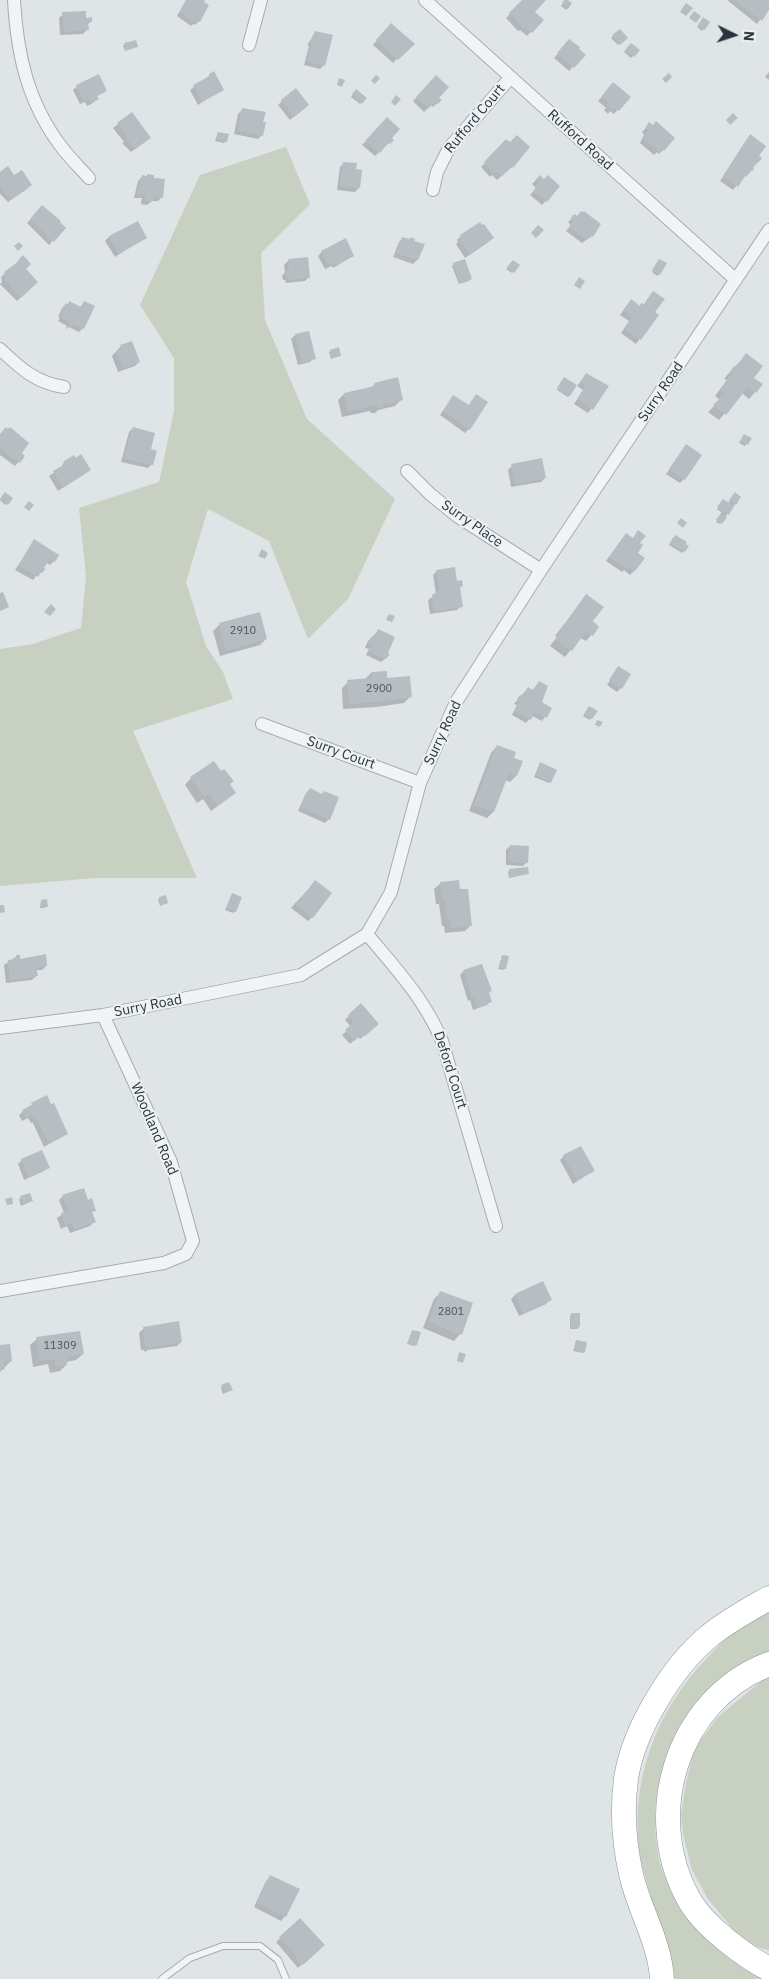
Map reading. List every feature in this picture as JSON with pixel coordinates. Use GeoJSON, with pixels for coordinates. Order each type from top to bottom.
{"type":"FeatureCollection","features":[{"type":"Feature","properties":{"kind":"highway"},"geometry":{"type":"LineString","coordinates":[[662,1979],[662,1967],[656,1946],[636,1896],[625,1841],[626,1778],[641,1733],[656,1702],[674,1672],[707,1637],[731,1619],[769,1598]]}},
{"type":"Feature","properties":{"kind":"highway"},"geometry":{"type":"LineString","coordinates":[[769,1664],[736,1682],[716,1698],[692,1729],[676,1760],[670,1784],[667,1814],[674,1864],[692,1905],[713,1928],[736,1948],[769,1969]]}},
{"type":"Feature","properties":{"kind":"street"},"geometry":{"type":"LineString","coordinates":[[14,0],[15,28],[20,59],[29,90],[63,149],[89,178]]}},
{"type":"Feature","properties":{"kind":"street"},"geometry":{"type":"LineString","coordinates":[[248,45],[261,0]]}},
{"type":"Feature","properties":{"kind":"street","name":"Rufford Road"},"geometry":{"type":"LineString","coordinates":[[425,0],[736,280]]}},
{"type":"Feature","properties":{"kind":"street","name":"Rufford Court"},"geometry":{"type":"LineString","coordinates":[[433,190],[437,172],[449,148],[510,78]]}},
{"type":"Feature","properties":{"kind":"street","name":"Surry Road"},"geometry":{"type":"LineString","coordinates":[[0,1028],[103,1015],[301,975],[367,934],[391,892],[420,783],[456,702],[541,570],[769,230]]}},
{"type":"Feature","properties":{"kind":"street"},"geometry":{"type":"LineString","coordinates":[[0,349],[33,378],[51,385],[64,387]]}},
{"type":"Feature","properties":{"kind":"street","name":"Surry Place"},"geometry":{"type":"LineString","coordinates":[[407,471],[430,494],[457,516],[541,570]]}},
{"type":"Feature","properties":{"kind":"street","name":"Surry Court"},"geometry":{"type":"LineString","coordinates":[[262,724],[420,783]]}},
{"type":"Feature","properties":{"kind":"street","name":"Deford Court"},"geometry":{"type":"LineString","coordinates":[[367,934],[419,997],[432,1018],[442,1041],[496,1226]]}},
{"type":"Feature","properties":{"kind":"street","name":"Woodland Road"},"geometry":{"type":"LineString","coordinates":[[0,1291],[164,1263],[186,1254],[193,1241],[171,1162],[103,1015]]}},
{"type":"Feature","properties":{"kind":"lane"},"geometry":{"type":"LineString","coordinates":[[162,1979],[190,1958],[223,1946],[260,1946],[278,1960],[286,1979]]}},
{"type":"Feature","properties":{"kind":"green space"},"geometry":{"type":"Polygon","coordinates":[[[286,147],[310,204],[261,253],[265,320],[307,419],[395,499],[348,599],[308,639],[269,541],[208,509],[186,582],[206,646],[223,672],[233,699],[133,731],[197,878],[95,878],[0,886],[0,649],[33,644],[81,628],[86,576],[79,508],[159,482],[174,411],[174,358],[140,305],[200,175],[286,147]]]}},
{"type":"Feature","properties":{"kind":"green space"},"geometry":{"type":"Polygon","coordinates":[[[769,1611],[769,1652],[744,1664],[721,1682],[692,1711],[679,1729],[669,1749],[662,1770],[657,1792],[655,1815],[660,1864],[680,1908],[697,1930],[717,1948],[763,1979],[674,1979],[640,1854],[639,1796],[644,1771],[662,1721],[675,1698],[691,1677],[727,1637],[769,1611]]]}},
{"type":"Feature","properties":{"kind":"green space"},"geometry":{"type":"Polygon","coordinates":[[[766,1677],[769,1677],[769,1950],[745,1944],[708,1899],[692,1870],[683,1834],[681,1814],[694,1749],[718,1717],[766,1677]]]}},
{"type":"Feature","properties":{"kind":"building"},"geometry":{"type":"Polygon","coordinates":[[[186,0],[205,0],[204,2],[209,5],[200,22],[197,20],[196,23],[180,12],[186,0]]]}},
{"type":"Feature","properties":{"kind":"building"},"geometry":{"type":"Polygon","coordinates":[[[522,0],[546,0],[535,12],[544,20],[532,33],[525,27],[523,28],[509,13],[522,0]]]}},
{"type":"Feature","properties":{"kind":"building"},"geometry":{"type":"Polygon","coordinates":[[[564,0],[572,3],[568,9],[562,4],[564,0]]]}},
{"type":"Feature","properties":{"kind":"building"},"geometry":{"type":"Polygon","coordinates":[[[734,0],[769,0],[769,10],[762,21],[734,0]]]}},
{"type":"Feature","properties":{"kind":"building"},"geometry":{"type":"Polygon","coordinates":[[[686,3],[693,8],[686,16],[680,12],[686,3]]]}},
{"type":"Feature","properties":{"kind":"building"},"geometry":{"type":"Polygon","coordinates":[[[86,11],[86,18],[92,17],[92,22],[88,22],[89,30],[64,32],[62,12],[86,11]]]}},
{"type":"Feature","properties":{"kind":"building"},"geometry":{"type":"Polygon","coordinates":[[[694,11],[701,16],[696,23],[689,18],[694,11]]]}},
{"type":"Feature","properties":{"kind":"building"},"geometry":{"type":"Polygon","coordinates":[[[703,17],[710,22],[705,30],[698,25],[703,17]]]}},
{"type":"Feature","properties":{"kind":"building"},"geometry":{"type":"Polygon","coordinates":[[[391,23],[415,44],[398,60],[376,40],[391,23]]]}},
{"type":"Feature","properties":{"kind":"building"},"geometry":{"type":"Polygon","coordinates":[[[620,29],[628,38],[620,45],[612,35],[620,29]]]}},
{"type":"Feature","properties":{"kind":"building"},"geometry":{"type":"Polygon","coordinates":[[[315,31],[333,35],[325,66],[307,61],[312,42],[310,42],[315,31]]]}},
{"type":"Feature","properties":{"kind":"building"},"geometry":{"type":"Polygon","coordinates":[[[569,39],[580,47],[579,49],[586,55],[574,68],[557,53],[569,39]]]}},
{"type":"Feature","properties":{"kind":"building"},"geometry":{"type":"Polygon","coordinates":[[[136,40],[138,47],[126,50],[124,43],[136,40]]]}},
{"type":"Feature","properties":{"kind":"building"},"geometry":{"type":"Polygon","coordinates":[[[631,43],[640,50],[634,57],[625,50],[631,43]]]}},
{"type":"Feature","properties":{"kind":"building"},"geometry":{"type":"Polygon","coordinates":[[[214,71],[224,90],[202,102],[193,85],[210,76],[209,74],[214,71]]]}},
{"type":"Feature","properties":{"kind":"building"},"geometry":{"type":"Polygon","coordinates":[[[669,73],[672,77],[666,83],[662,79],[669,73]]]}},
{"type":"Feature","properties":{"kind":"building"},"geometry":{"type":"Polygon","coordinates":[[[99,74],[107,91],[97,96],[99,99],[91,103],[89,99],[84,101],[76,85],[99,74]]]}},
{"type":"Feature","properties":{"kind":"building"},"geometry":{"type":"Polygon","coordinates":[[[376,75],[380,78],[375,84],[371,81],[376,75]]]}},
{"type":"Feature","properties":{"kind":"building"},"geometry":{"type":"Polygon","coordinates":[[[436,75],[449,87],[439,98],[442,100],[438,104],[435,102],[429,108],[416,97],[436,75]]]}},
{"type":"Feature","properties":{"kind":"building"},"geometry":{"type":"Polygon","coordinates":[[[339,78],[345,80],[342,87],[337,85],[339,78]]]}},
{"type":"Feature","properties":{"kind":"building"},"geometry":{"type":"Polygon","coordinates":[[[613,82],[631,97],[619,111],[615,108],[613,111],[607,105],[609,103],[601,97],[613,82]]]}},
{"type":"Feature","properties":{"kind":"building"},"geometry":{"type":"Polygon","coordinates":[[[296,88],[309,105],[294,117],[281,100],[296,88]]]}},
{"type":"Feature","properties":{"kind":"building"},"geometry":{"type":"Polygon","coordinates":[[[356,89],[367,98],[362,104],[352,94],[356,89]]]}},
{"type":"Feature","properties":{"kind":"building"},"geometry":{"type":"Polygon","coordinates":[[[396,95],[401,99],[395,106],[391,102],[396,95]]]}},
{"type":"Feature","properties":{"kind":"building"},"geometry":{"type":"Polygon","coordinates":[[[242,108],[266,112],[263,122],[266,122],[263,136],[237,130],[242,108]]]}},
{"type":"Feature","properties":{"kind":"building"},"geometry":{"type":"Polygon","coordinates":[[[132,112],[151,138],[135,149],[117,123],[132,112]]]}},
{"type":"Feature","properties":{"kind":"building"},"geometry":{"type":"Polygon","coordinates":[[[733,113],[738,118],[730,125],[726,120],[733,113]]]}},
{"type":"Feature","properties":{"kind":"building"},"geometry":{"type":"Polygon","coordinates":[[[387,117],[400,129],[392,138],[394,140],[390,144],[388,143],[380,153],[365,141],[387,117]]]}},
{"type":"Feature","properties":{"kind":"building"},"geometry":{"type":"Polygon","coordinates":[[[656,121],[675,138],[664,151],[661,149],[659,152],[643,138],[648,130],[645,128],[649,122],[653,125],[656,121]]]}},
{"type":"Feature","properties":{"kind":"building"},"geometry":{"type":"Polygon","coordinates":[[[218,132],[229,134],[227,142],[216,139],[218,132]]]}},
{"type":"Feature","properties":{"kind":"building"},"geometry":{"type":"Polygon","coordinates":[[[750,134],[766,146],[759,156],[762,158],[760,161],[758,160],[753,171],[745,176],[738,187],[723,176],[750,134]]]}},
{"type":"Feature","properties":{"kind":"building"},"geometry":{"type":"Polygon","coordinates":[[[517,135],[530,147],[513,168],[512,166],[502,176],[497,172],[494,174],[484,162],[506,139],[510,142],[517,135]]]}},
{"type":"Feature","properties":{"kind":"building"},"geometry":{"type":"Polygon","coordinates":[[[343,162],[357,163],[356,169],[362,170],[360,188],[340,186],[343,162]]]}},
{"type":"Feature","properties":{"kind":"building"},"geometry":{"type":"Polygon","coordinates":[[[8,166],[14,175],[22,170],[32,185],[12,199],[9,195],[7,196],[0,185],[0,172],[8,166]]]}},
{"type":"Feature","properties":{"kind":"building"},"geometry":{"type":"Polygon","coordinates":[[[147,174],[154,175],[154,178],[165,179],[163,198],[153,197],[152,202],[145,201],[145,195],[137,194],[142,175],[147,176],[147,174]]]}},
{"type":"Feature","properties":{"kind":"building"},"geometry":{"type":"Polygon","coordinates":[[[540,175],[544,179],[548,175],[560,186],[547,202],[533,191],[539,183],[535,180],[540,175]]]}},
{"type":"Feature","properties":{"kind":"building"},"geometry":{"type":"Polygon","coordinates":[[[42,205],[61,221],[66,228],[54,242],[30,219],[42,205]]]}},
{"type":"Feature","properties":{"kind":"building"},"geometry":{"type":"Polygon","coordinates":[[[581,211],[584,211],[601,224],[593,237],[590,235],[586,240],[569,226],[574,220],[571,218],[574,214],[577,216],[581,211]]]}},
{"type":"Feature","properties":{"kind":"building"},"geometry":{"type":"Polygon","coordinates":[[[138,221],[147,238],[119,254],[109,236],[138,221]]]}},
{"type":"Feature","properties":{"kind":"building"},"geometry":{"type":"Polygon","coordinates":[[[480,222],[482,225],[484,224],[494,238],[470,255],[459,239],[461,238],[460,235],[480,222]]]}},
{"type":"Feature","properties":{"kind":"building"},"geometry":{"type":"Polygon","coordinates":[[[538,225],[544,230],[536,238],[531,233],[538,225]]]}},
{"type":"Feature","properties":{"kind":"building"},"geometry":{"type":"Polygon","coordinates":[[[402,237],[410,239],[411,237],[415,239],[414,241],[425,244],[418,260],[396,253],[402,237]]]}},
{"type":"Feature","properties":{"kind":"building"},"geometry":{"type":"Polygon","coordinates":[[[346,238],[354,256],[337,265],[336,263],[329,266],[321,251],[346,238]]]}},
{"type":"Feature","properties":{"kind":"building"},"geometry":{"type":"Polygon","coordinates":[[[19,242],[23,246],[18,251],[14,246],[19,242]]]}},
{"type":"Feature","properties":{"kind":"building"},"geometry":{"type":"Polygon","coordinates":[[[23,255],[31,264],[26,269],[38,282],[21,298],[4,279],[6,277],[4,272],[19,261],[23,255]]]}},
{"type":"Feature","properties":{"kind":"building"},"geometry":{"type":"Polygon","coordinates":[[[308,257],[310,278],[289,280],[289,276],[286,277],[286,270],[289,270],[288,259],[308,257]]]}},
{"type":"Feature","properties":{"kind":"building"},"geometry":{"type":"Polygon","coordinates":[[[465,259],[472,279],[460,283],[453,263],[465,259]]]}},
{"type":"Feature","properties":{"kind":"building"},"geometry":{"type":"Polygon","coordinates":[[[659,259],[667,263],[660,275],[652,270],[659,259]]]}},
{"type":"Feature","properties":{"kind":"building"},"geometry":{"type":"Polygon","coordinates":[[[513,260],[520,265],[514,273],[507,267],[513,260]]]}},
{"type":"Feature","properties":{"kind":"building"},"geometry":{"type":"Polygon","coordinates":[[[579,277],[585,281],[580,289],[574,285],[579,277]]]}},
{"type":"Feature","properties":{"kind":"building"},"geometry":{"type":"Polygon","coordinates":[[[653,291],[665,299],[655,312],[659,315],[641,340],[624,329],[632,317],[623,311],[631,299],[640,306],[641,303],[644,304],[653,291]]]}},
{"type":"Feature","properties":{"kind":"building"},"geometry":{"type":"Polygon","coordinates":[[[69,301],[81,307],[84,301],[95,306],[84,329],[73,324],[72,326],[69,325],[70,322],[61,317],[63,313],[61,312],[69,301]]]}},
{"type":"Feature","properties":{"kind":"building"},"geometry":{"type":"Polygon","coordinates":[[[309,331],[316,359],[302,362],[295,334],[309,331]]]}},
{"type":"Feature","properties":{"kind":"building"},"geometry":{"type":"Polygon","coordinates":[[[132,341],[140,362],[123,369],[116,351],[122,349],[120,345],[132,341]]]}},
{"type":"Feature","properties":{"kind":"building"},"geometry":{"type":"Polygon","coordinates":[[[339,347],[341,356],[333,358],[330,350],[339,347]]]}},
{"type":"Feature","properties":{"kind":"building"},"geometry":{"type":"Polygon","coordinates":[[[746,353],[763,366],[754,378],[763,384],[756,393],[748,387],[726,415],[713,405],[725,393],[720,389],[732,374],[730,372],[734,366],[736,367],[746,353]]]}},
{"type":"Feature","properties":{"kind":"building"},"geometry":{"type":"Polygon","coordinates":[[[586,373],[609,386],[593,410],[577,399],[586,386],[580,382],[586,373]]]}},
{"type":"Feature","properties":{"kind":"building"},"geometry":{"type":"Polygon","coordinates":[[[398,377],[403,400],[382,405],[383,407],[377,408],[376,405],[348,412],[344,393],[375,386],[374,383],[398,377]]]}},
{"type":"Feature","properties":{"kind":"building"},"geometry":{"type":"Polygon","coordinates":[[[564,377],[577,385],[570,396],[557,388],[564,377]]]}},
{"type":"Feature","properties":{"kind":"building"},"geometry":{"type":"Polygon","coordinates":[[[476,394],[488,402],[470,430],[443,411],[453,395],[469,405],[476,394]]]}},
{"type":"Feature","properties":{"kind":"building"},"geometry":{"type":"Polygon","coordinates":[[[6,427],[8,429],[10,427],[29,443],[22,453],[25,456],[20,463],[0,448],[0,434],[6,427]]]}},
{"type":"Feature","properties":{"kind":"building"},"geometry":{"type":"Polygon","coordinates":[[[133,427],[155,433],[151,449],[157,451],[153,465],[124,459],[133,427]]]}},
{"type":"Feature","properties":{"kind":"building"},"geometry":{"type":"Polygon","coordinates":[[[744,434],[752,438],[748,445],[740,441],[744,434]]]}},
{"type":"Feature","properties":{"kind":"building"},"geometry":{"type":"Polygon","coordinates":[[[686,444],[702,455],[685,480],[669,469],[686,444]]]}},
{"type":"Feature","properties":{"kind":"building"},"geometry":{"type":"Polygon","coordinates":[[[81,454],[91,470],[63,488],[53,471],[65,464],[64,461],[74,455],[76,458],[81,454]]]}},
{"type":"Feature","properties":{"kind":"building"},"geometry":{"type":"Polygon","coordinates":[[[542,458],[546,478],[515,484],[511,464],[542,458]]]}},
{"type":"Feature","properties":{"kind":"building"},"geometry":{"type":"Polygon","coordinates":[[[5,492],[13,498],[8,505],[0,499],[5,492]]]}},
{"type":"Feature","properties":{"kind":"building"},"geometry":{"type":"Polygon","coordinates":[[[735,492],[741,497],[736,505],[729,500],[735,492]]]}},
{"type":"Feature","properties":{"kind":"building"},"geometry":{"type":"Polygon","coordinates":[[[723,499],[734,506],[729,515],[717,507],[723,499]]]}},
{"type":"Feature","properties":{"kind":"building"},"geometry":{"type":"Polygon","coordinates":[[[29,501],[34,505],[29,511],[24,507],[29,501]]]}},
{"type":"Feature","properties":{"kind":"building"},"geometry":{"type":"Polygon","coordinates":[[[721,513],[727,517],[722,524],[716,520],[721,513]]]}},
{"type":"Feature","properties":{"kind":"building"},"geometry":{"type":"Polygon","coordinates":[[[681,518],[687,523],[683,528],[677,523],[681,518]]]}},
{"type":"Feature","properties":{"kind":"building"},"geometry":{"type":"Polygon","coordinates":[[[638,530],[646,536],[640,543],[643,545],[638,553],[645,558],[635,571],[628,567],[627,569],[609,557],[626,533],[633,538],[638,530]]]}},
{"type":"Feature","properties":{"kind":"building"},"geometry":{"type":"Polygon","coordinates":[[[675,535],[687,542],[686,544],[689,546],[685,552],[670,543],[675,535]]]}},
{"type":"Feature","properties":{"kind":"building"},"geometry":{"type":"Polygon","coordinates":[[[34,539],[59,555],[55,562],[50,559],[38,577],[18,566],[34,539]]]}},
{"type":"Feature","properties":{"kind":"building"},"geometry":{"type":"Polygon","coordinates":[[[262,549],[268,553],[265,559],[258,556],[262,549]]]}},
{"type":"Feature","properties":{"kind":"building"},"geometry":{"type":"Polygon","coordinates":[[[455,567],[457,581],[462,580],[463,586],[460,587],[463,607],[434,611],[432,595],[440,590],[436,570],[455,567]]]}},
{"type":"Feature","properties":{"kind":"building"},"geometry":{"type":"Polygon","coordinates":[[[3,592],[9,607],[0,611],[0,593],[3,592]]]}},
{"type":"Feature","properties":{"kind":"building"},"geometry":{"type":"Polygon","coordinates":[[[586,594],[604,607],[593,621],[599,627],[593,636],[586,631],[572,651],[556,640],[561,629],[586,594]]]}},
{"type":"Feature","properties":{"kind":"building"},"geometry":{"type":"Polygon","coordinates":[[[51,604],[56,609],[50,616],[44,612],[51,604]]]}},
{"type":"Feature","properties":{"kind":"building"},"geometry":{"type":"Polygon","coordinates":[[[260,612],[267,639],[226,651],[219,623],[260,612]]]}},
{"type":"Feature","properties":{"kind":"building"},"geometry":{"type":"Polygon","coordinates":[[[389,614],[395,616],[392,622],[386,620],[389,614]]]}},
{"type":"Feature","properties":{"kind":"building"},"geometry":{"type":"Polygon","coordinates":[[[378,629],[395,637],[388,653],[390,654],[386,659],[369,651],[372,645],[368,643],[372,636],[375,637],[378,629]]]}},
{"type":"Feature","properties":{"kind":"building"},"geometry":{"type":"Polygon","coordinates":[[[618,666],[631,674],[622,689],[609,680],[618,666]]]}},
{"type":"Feature","properties":{"kind":"building"},"geometry":{"type":"Polygon","coordinates":[[[387,671],[387,678],[410,676],[412,697],[349,704],[347,680],[371,678],[371,672],[387,671]]]}},
{"type":"Feature","properties":{"kind":"building"},"geometry":{"type":"Polygon","coordinates":[[[539,681],[548,686],[542,702],[552,708],[547,718],[535,712],[531,720],[515,711],[520,701],[517,699],[520,695],[523,697],[528,687],[533,690],[539,681]]]}},
{"type":"Feature","properties":{"kind":"building"},"geometry":{"type":"Polygon","coordinates":[[[589,706],[598,711],[592,719],[584,714],[589,706]]]}},
{"type":"Feature","properties":{"kind":"building"},"geometry":{"type":"Polygon","coordinates":[[[597,720],[603,722],[600,727],[595,725],[597,720]]]}},
{"type":"Feature","properties":{"kind":"building"},"geometry":{"type":"Polygon","coordinates":[[[497,745],[516,752],[514,758],[523,761],[517,776],[509,773],[494,812],[474,805],[497,745]]]}},
{"type":"Feature","properties":{"kind":"building"},"geometry":{"type":"Polygon","coordinates":[[[214,761],[221,771],[224,769],[234,781],[230,784],[236,793],[218,806],[209,793],[204,797],[190,777],[214,761]]]}},
{"type":"Feature","properties":{"kind":"building"},"geometry":{"type":"Polygon","coordinates":[[[540,762],[557,770],[551,783],[535,775],[540,762]]]}},
{"type":"Feature","properties":{"kind":"building"},"geometry":{"type":"Polygon","coordinates":[[[310,788],[322,794],[324,791],[339,797],[330,820],[301,807],[310,788]]]}},
{"type":"Feature","properties":{"kind":"building"},"geometry":{"type":"Polygon","coordinates":[[[510,845],[529,846],[528,863],[509,862],[510,845]]]}},
{"type":"Feature","properties":{"kind":"building"},"geometry":{"type":"Polygon","coordinates":[[[528,867],[529,874],[510,877],[509,869],[528,867]]]}},
{"type":"Feature","properties":{"kind":"building"},"geometry":{"type":"Polygon","coordinates":[[[315,880],[332,893],[313,918],[294,904],[298,903],[315,880]]]}},
{"type":"Feature","properties":{"kind":"building"},"geometry":{"type":"Polygon","coordinates":[[[459,880],[460,889],[468,889],[472,926],[451,928],[450,920],[448,921],[445,898],[442,899],[440,882],[459,880]]]}},
{"type":"Feature","properties":{"kind":"building"},"geometry":{"type":"Polygon","coordinates":[[[232,893],[242,897],[236,912],[226,908],[232,893]]]}},
{"type":"Feature","properties":{"kind":"building"},"geometry":{"type":"Polygon","coordinates":[[[166,895],[168,903],[161,905],[159,897],[166,895]]]}},
{"type":"Feature","properties":{"kind":"building"},"geometry":{"type":"Polygon","coordinates":[[[47,899],[48,907],[41,907],[41,900],[47,899]]]}},
{"type":"Feature","properties":{"kind":"building"},"geometry":{"type":"Polygon","coordinates":[[[0,905],[4,905],[5,912],[0,913],[0,905]]]}},
{"type":"Feature","properties":{"kind":"building"},"geometry":{"type":"Polygon","coordinates":[[[46,954],[47,966],[36,967],[38,976],[10,980],[8,960],[16,959],[16,955],[20,955],[20,959],[46,954]]]}},
{"type":"Feature","properties":{"kind":"building"},"geometry":{"type":"Polygon","coordinates":[[[502,955],[509,956],[506,969],[499,968],[502,955]]]}},
{"type":"Feature","properties":{"kind":"building"},"geometry":{"type":"Polygon","coordinates":[[[482,964],[492,991],[489,992],[492,1002],[477,1007],[463,970],[482,964]]]}},
{"type":"Feature","properties":{"kind":"building"},"geometry":{"type":"Polygon","coordinates":[[[361,1003],[379,1024],[365,1036],[363,1034],[354,1041],[345,1030],[354,1022],[348,1015],[361,1003]]]}},
{"type":"Feature","properties":{"kind":"building"},"geometry":{"type":"Polygon","coordinates":[[[47,1095],[51,1104],[54,1103],[68,1134],[49,1144],[37,1119],[35,1120],[32,1115],[26,1118],[22,1110],[47,1095]]]}},
{"type":"Feature","properties":{"kind":"building"},"geometry":{"type":"Polygon","coordinates":[[[581,1146],[595,1171],[577,1180],[563,1155],[581,1146]]]}},
{"type":"Feature","properties":{"kind":"building"},"geometry":{"type":"Polygon","coordinates":[[[42,1150],[50,1168],[28,1177],[21,1159],[42,1150]]]}},
{"type":"Feature","properties":{"kind":"building"},"geometry":{"type":"Polygon","coordinates":[[[84,1188],[88,1200],[92,1198],[96,1211],[92,1212],[96,1222],[74,1230],[72,1223],[65,1225],[61,1213],[68,1211],[62,1195],[84,1188]]]}},
{"type":"Feature","properties":{"kind":"building"},"geometry":{"type":"Polygon","coordinates":[[[30,1193],[33,1201],[23,1205],[20,1196],[30,1193]]]}},
{"type":"Feature","properties":{"kind":"building"},"geometry":{"type":"Polygon","coordinates":[[[12,1197],[13,1204],[7,1205],[5,1199],[12,1197]]]}},
{"type":"Feature","properties":{"kind":"building"},"geometry":{"type":"Polygon","coordinates":[[[543,1281],[552,1300],[523,1313],[515,1294],[543,1281]]]}},
{"type":"Feature","properties":{"kind":"building"},"geometry":{"type":"Polygon","coordinates":[[[440,1291],[473,1303],[462,1335],[429,1322],[440,1291]]]}},
{"type":"Feature","properties":{"kind":"building"},"geometry":{"type":"Polygon","coordinates":[[[571,1313],[580,1313],[580,1327],[571,1328],[571,1313]]]}},
{"type":"Feature","properties":{"kind":"building"},"geometry":{"type":"Polygon","coordinates":[[[179,1321],[182,1342],[148,1349],[148,1346],[145,1347],[143,1327],[179,1321]]]}},
{"type":"Feature","properties":{"kind":"building"},"geometry":{"type":"Polygon","coordinates":[[[412,1330],[421,1332],[417,1345],[408,1343],[412,1330]]]}},
{"type":"Feature","properties":{"kind":"building"},"geometry":{"type":"Polygon","coordinates":[[[80,1331],[84,1354],[67,1357],[67,1365],[56,1367],[54,1359],[40,1361],[36,1337],[80,1331]]]}},
{"type":"Feature","properties":{"kind":"building"},"geometry":{"type":"Polygon","coordinates":[[[576,1340],[587,1342],[585,1352],[574,1350],[576,1340]]]}},
{"type":"Feature","properties":{"kind":"building"},"geometry":{"type":"Polygon","coordinates":[[[10,1344],[12,1361],[4,1362],[5,1369],[0,1370],[0,1345],[10,1344]]]}},
{"type":"Feature","properties":{"kind":"building"},"geometry":{"type":"Polygon","coordinates":[[[459,1352],[466,1354],[463,1363],[457,1361],[459,1352]]]}},
{"type":"Feature","properties":{"kind":"building"},"geometry":{"type":"Polygon","coordinates":[[[229,1382],[233,1390],[225,1393],[221,1385],[229,1382]]]}},
{"type":"Feature","properties":{"kind":"building"},"geometry":{"type":"Polygon","coordinates":[[[270,1875],[300,1889],[286,1917],[257,1903],[270,1875]]]}},
{"type":"Feature","properties":{"kind":"building"},"geometry":{"type":"Polygon","coordinates":[[[300,1918],[325,1945],[303,1965],[296,1960],[298,1958],[279,1937],[300,1918]]]}}]}
